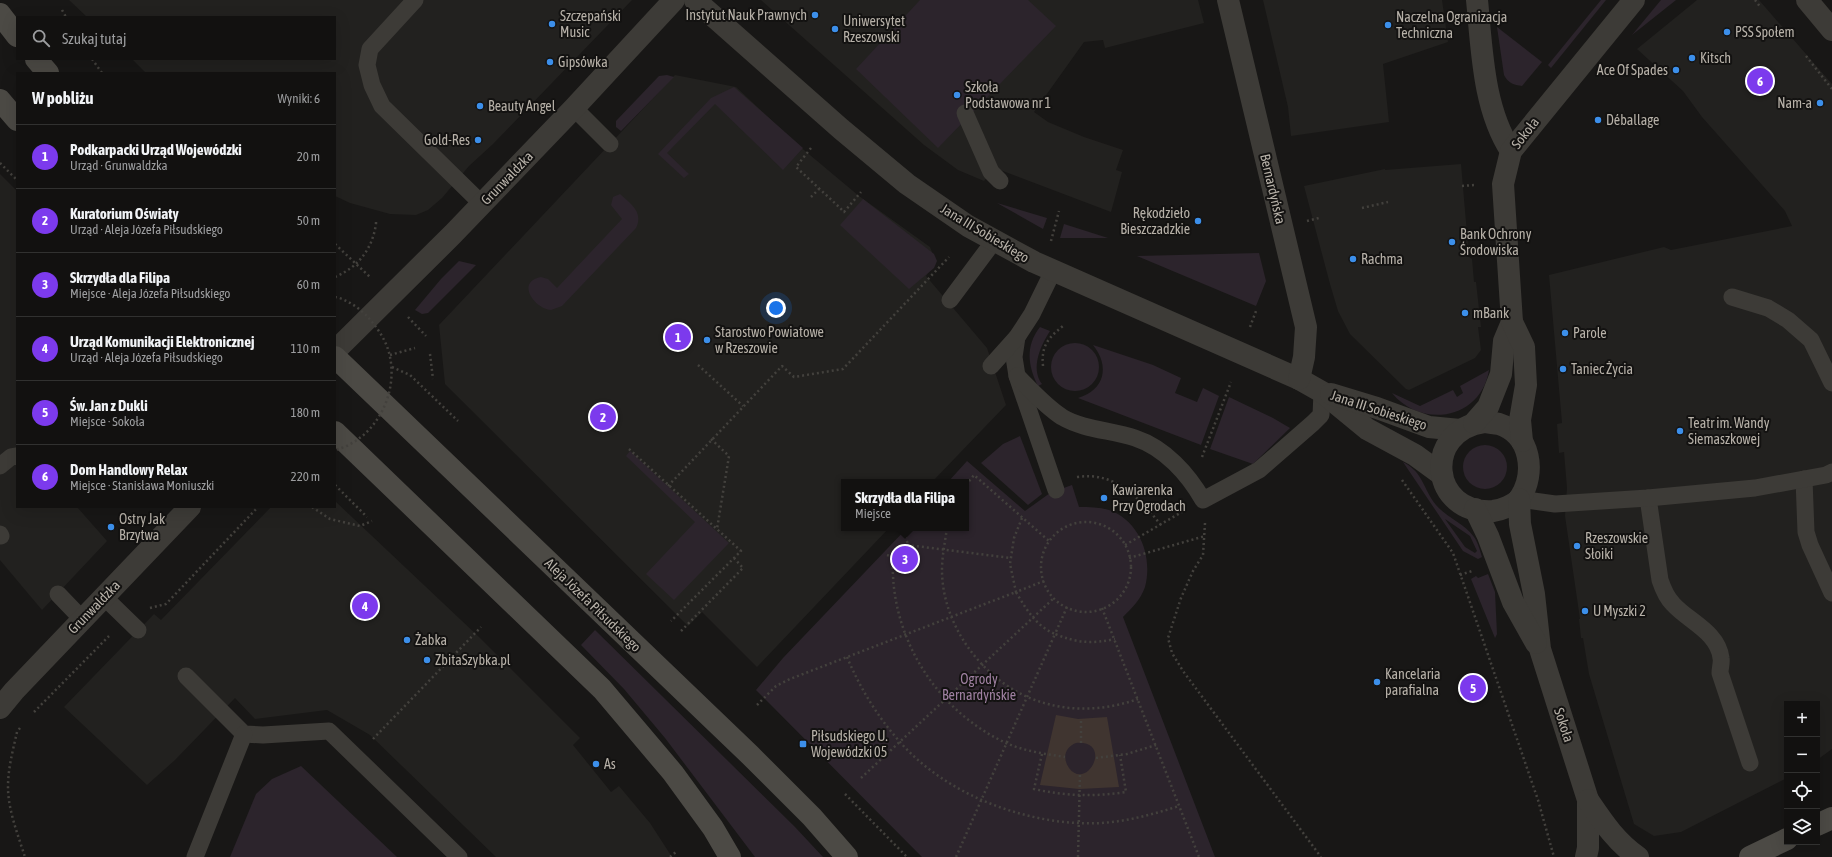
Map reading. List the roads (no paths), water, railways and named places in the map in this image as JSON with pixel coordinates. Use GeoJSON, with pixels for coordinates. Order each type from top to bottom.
{"type":"FeatureCollection","features":[{"type":"Feature","properties":{"kind":"main road"},"geometry":{"type":"LineString","coordinates":[[0,14],[16,35]]}},
{"type":"Feature","properties":{"kind":"main road"},"geometry":{"type":"LineString","coordinates":[[37,60],[47,72]]}},
{"type":"Feature","properties":{"kind":"main road"},"geometry":{"type":"LineString","coordinates":[[0,100],[16,119]]}},
{"type":"Feature","properties":{"kind":"main road","name":"Aleja Józefa Piłsudskiego"},"geometry":{"type":"LineString","coordinates":[[336,358],[750,755],[812,817],[847,857]]}},
{"type":"Feature","properties":{"kind":"main road"},"geometry":{"type":"LineString","coordinates":[[336,433],[602,689],[673,773],[713,828],[730,857]]}},
{"type":"Feature","properties":{"kind":"main road"},"geometry":{"type":"LineString","coordinates":[[1820,824],[1832,818]]}},
{"type":"Feature","properties":{"kind":"main road"},"geometry":{"type":"LineString","coordinates":[[1750,857],[1784,840]]}},
{"type":"Feature","properties":{"kind":"street","name":"Grunwaldzka"},"geometry":{"type":"LineString","coordinates":[[336,350],[482,204],[674,0]]}},
{"type":"Feature","properties":{"kind":"street","name":"Jana III Sobieskiego"},"geometry":{"type":"LineString","coordinates":[[695,0],[841,129],[907,184],[953,216],[994,241],[1053,271],[1299,379],[1322,392],[1367,429],[1415,455],[1441,474]]}},
{"type":"Feature","properties":{"kind":"street","name":"Bernardyńska"},"geometry":{"type":"LineString","coordinates":[[1228,0],[1306,327],[1304,357],[1299,379]]}},
{"type":"Feature","properties":{"kind":"street"},"geometry":{"type":"LineString","coordinates":[[1477,0],[1484,65],[1491,104],[1501,136],[1511,151]]}},
{"type":"Feature","properties":{"kind":"street","name":"Sokoła"},"geometry":{"type":"LineString","coordinates":[[1522,442],[1520,420],[1526,384],[1524,347],[1512,322],[1503,184],[1511,151],[1634,0]]}},
{"type":"Feature","properties":{"kind":"street"},"geometry":{"type":"LineString","coordinates":[[1807,0],[1832,30]]}},
{"type":"Feature","properties":{"kind":"street","name":"Sokoła"},"geometry":{"type":"LineString","coordinates":[[1467,426],[1488,407],[1501,374],[1504,341],[1512,322]]}},
{"type":"Feature","properties":{"kind":"street","name":"Jana III Sobieskiego"},"geometry":{"type":"LineString","coordinates":[[1322,392],[1377,408],[1429,427],[1467,426]]}},
{"type":"Feature","properties":{"kind":"street"},"geometry":{"type":"LineString","coordinates":[[1484,422],[1499,424],[1509,429],[1522,442],[1528,455],[1530,471],[1527,482],[1519,499],[1499,510],[1482,511],[1468,508],[1457,501],[1447,490],[1441,474],[1440,465],[1446,444],[1467,426],[1484,422]]}},
{"type":"Feature","properties":{"kind":"street","name":"Sokoła"},"geometry":{"type":"LineString","coordinates":[[1519,499],[1520,524],[1534,594],[1540,649],[1588,800],[1611,834],[1623,847],[1638,857]]}},
{"type":"Feature","properties":{"kind":"street","name":"Grunwaldzka"},"geometry":{"type":"LineString","coordinates":[[0,708],[14,691],[82,619],[189,508]]}},
{"type":"Feature","properties":{"kind":"street","name":"Sokoła"},"geometry":{"type":"LineString","coordinates":[[1475,509],[1488,536],[1513,602],[1540,649]]}},
{"type":"Feature","properties":{"kind":"street","name":"Sokoła"},"geometry":{"type":"LineString","coordinates":[[1586,857],[1588,848],[1588,800]]}},
{"type":"Feature","properties":{"kind":"lane"},"geometry":{"type":"LineString","coordinates":[[414,1],[370,49],[368,65],[372,85],[382,106],[482,204]]}},
{"type":"Feature","properties":{"kind":"lane"},"geometry":{"type":"LineString","coordinates":[[574,108],[610,144]]}},
{"type":"Feature","properties":{"kind":"lane"},"geometry":{"type":"LineString","coordinates":[[964,114],[991,172],[1000,181]]}},
{"type":"Feature","properties":{"kind":"lane"},"geometry":{"type":"LineString","coordinates":[[950,300],[994,241]]}},
{"type":"Feature","properties":{"kind":"lane"},"geometry":{"type":"LineString","coordinates":[[992,366],[1016,337],[1032,314],[1053,271]]}},
{"type":"Feature","properties":{"kind":"lane"},"geometry":{"type":"LineString","coordinates":[[1732,297],[1768,308],[1788,320],[1811,340],[1832,383]]}},
{"type":"Feature","properties":{"kind":"lane"},"geometry":{"type":"LineString","coordinates":[[1016,337],[1014,357],[1017,376],[1056,490]]}},
{"type":"Feature","properties":{"kind":"lane"},"geometry":{"type":"LineString","coordinates":[[1017,376],[1038,397],[1062,416],[1081,425],[1136,438],[1162,453],[1192,482],[1203,500],[1259,470],[1314,423],[1321,415],[1322,392]]}},
{"type":"Feature","properties":{"kind":"lane"},"geometry":{"type":"LineString","coordinates":[[0,466],[11,457],[16,456]]}},
{"type":"Feature","properties":{"kind":"lane"},"geometry":{"type":"LineString","coordinates":[[1519,499],[1555,504],[1648,498],[1755,488],[1826,475],[1832,472]]}},
{"type":"Feature","properties":{"kind":"lane"},"geometry":{"type":"LineString","coordinates":[[1804,479],[1806,532],[1810,545],[1832,593]]}},
{"type":"Feature","properties":{"kind":"lane"},"geometry":{"type":"LineString","coordinates":[[1648,498],[1660,580],[1664,592],[1674,605],[1693,619],[1717,644],[1722,658],[1720,673],[1750,763]]}},
{"type":"Feature","properties":{"kind":"lane"},"geometry":{"type":"LineString","coordinates":[[58,594],[82,619]]}},
{"type":"Feature","properties":{"kind":"lane"},"geometry":{"type":"LineString","coordinates":[[104,597],[132,624]]}},
{"type":"Feature","properties":{"kind":"lane"},"geometry":{"type":"LineString","coordinates":[[186,676],[244,734],[263,735],[329,731],[459,857]]}},
{"type":"Feature","properties":{"kind":"lane"},"geometry":{"type":"LineString","coordinates":[[195,857],[244,734]]}},
{"type":"Feature","properties":{"kind":"place","name":"Instytut Nauk Prawnych"},"geometry":{"type":"Point","coordinates":[815,15]}},
{"type":"Feature","properties":{"kind":"place","name":"Szczepański Music"},"geometry":{"type":"Point","coordinates":[552,24]}},
{"type":"Feature","properties":{"kind":"place","name":"Naczelna Ogranizacja Techniczna"},"geometry":{"type":"Point","coordinates":[1388,25]}},
{"type":"Feature","properties":{"kind":"place","name":"Uniwersytet Rzeszowski"},"geometry":{"type":"Point","coordinates":[835,29]}},
{"type":"Feature","properties":{"kind":"place","name":"PSS Społem"},"geometry":{"type":"Point","coordinates":[1727,32]}},
{"type":"Feature","properties":{"kind":"place","name":"Kitsch"},"geometry":{"type":"Point","coordinates":[1692,58]}},
{"type":"Feature","properties":{"kind":"place","name":"Gipsówka"},"geometry":{"type":"Point","coordinates":[550,62]}},
{"type":"Feature","properties":{"kind":"place","name":"Ace Of Spades"},"geometry":{"type":"Point","coordinates":[1676,70]}},
{"type":"Feature","properties":{"kind":"place","name":"Dom Handlowy Relax"},"geometry":{"type":"Point","coordinates":[1760,81]}},
{"type":"Feature","properties":{"kind":"place","name":"Szkoła Podstawowa nr 1"},"geometry":{"type":"Point","coordinates":[957,95]}},
{"type":"Feature","properties":{"kind":"place","name":"Nam-a"},"geometry":{"type":"Point","coordinates":[1820,103]}},
{"type":"Feature","properties":{"kind":"place","name":"Beauty Angel"},"geometry":{"type":"Point","coordinates":[480,106]}},
{"type":"Feature","properties":{"kind":"place","name":"Déballage"},"geometry":{"type":"Point","coordinates":[1598,120]}},
{"type":"Feature","properties":{"kind":"place","name":"Gold-Res"},"geometry":{"type":"Point","coordinates":[478,140]}},
{"type":"Feature","properties":{"kind":"place","name":"Rękodzieło Bieszczadzkie"},"geometry":{"type":"Point","coordinates":[1198,221]}},
{"type":"Feature","properties":{"kind":"place","name":"Bank Ochrony Środowiska"},"geometry":{"type":"Point","coordinates":[1452,242]}},
{"type":"Feature","properties":{"kind":"place","name":"Rachma"},"geometry":{"type":"Point","coordinates":[1353,259]}},
{"type":"Feature","properties":{"kind":"place","name":"mBank"},"geometry":{"type":"Point","coordinates":[1465,313]}},
{"type":"Feature","properties":{"kind":"place","name":"Parole"},"geometry":{"type":"Point","coordinates":[1565,333]}},
{"type":"Feature","properties":{"kind":"place","name":"Podkarpacki Urząd Wojewódzki"},"geometry":{"type":"Point","coordinates":[678,337]}},
{"type":"Feature","properties":{"kind":"place","name":"Starostwo Powiatowe w Rzeszowie"},"geometry":{"type":"Point","coordinates":[707,340]}},
{"type":"Feature","properties":{"kind":"place","name":"Taniec Życia"},"geometry":{"type":"Point","coordinates":[1563,369]}},
{"type":"Feature","properties":{"kind":"place","name":"Kuratorium Oświaty"},"geometry":{"type":"Point","coordinates":[603,417]}},
{"type":"Feature","properties":{"kind":"place","name":"Teatr im. Wandy Siemaszkowej"},"geometry":{"type":"Point","coordinates":[1680,431]}},
{"type":"Feature","properties":{"kind":"place","name":"Kawiarenka Przy Ogrodach"},"geometry":{"type":"Point","coordinates":[1104,498]}},
{"type":"Feature","properties":{"kind":"place","name":"Ostry Jak Brzytwa"},"geometry":{"type":"Point","coordinates":[111,527]}},
{"type":"Feature","properties":{"kind":"place","name":"Rzeszowskie Słoiki"},"geometry":{"type":"Point","coordinates":[1577,546]}},
{"type":"Feature","properties":{"kind":"place","name":"Skrzydła dla Filipa"},"geometry":{"type":"Point","coordinates":[905,559]}},
{"type":"Feature","properties":{"kind":"place","name":"Urząd Komunikacji Elektronicznej"},"geometry":{"type":"Point","coordinates":[365,606]}},
{"type":"Feature","properties":{"kind":"place","name":"U Myszki 2"},"geometry":{"type":"Point","coordinates":[1585,611]}},
{"type":"Feature","properties":{"kind":"place","name":"Żabka"},"geometry":{"type":"Point","coordinates":[407,640]}},
{"type":"Feature","properties":{"kind":"place","name":"ZbitaSzybka.pl"},"geometry":{"type":"Point","coordinates":[427,660]}},
{"type":"Feature","properties":{"kind":"place","name":"Kancelaria parafialna"},"geometry":{"type":"Point","coordinates":[1377,682]}},
{"type":"Feature","properties":{"kind":"place","name":"Św. Jan z Dukli"},"geometry":{"type":"Point","coordinates":[1473,688]}},
{"type":"Feature","properties":{"kind":"place","name":"Piłsudskiego U. Wojewódzki 05"},"geometry":{"type":"Point","coordinates":[803,744]}},
{"type":"Feature","properties":{"kind":"place","name":"As"},"geometry":{"type":"Point","coordinates":[596,764]}},
{"type":"Feature","properties":{"kind":"park label","name":"Ogrody Bernardyńskie"},"geometry":{"type":"Point","coordinates":[979,688]}}]}
